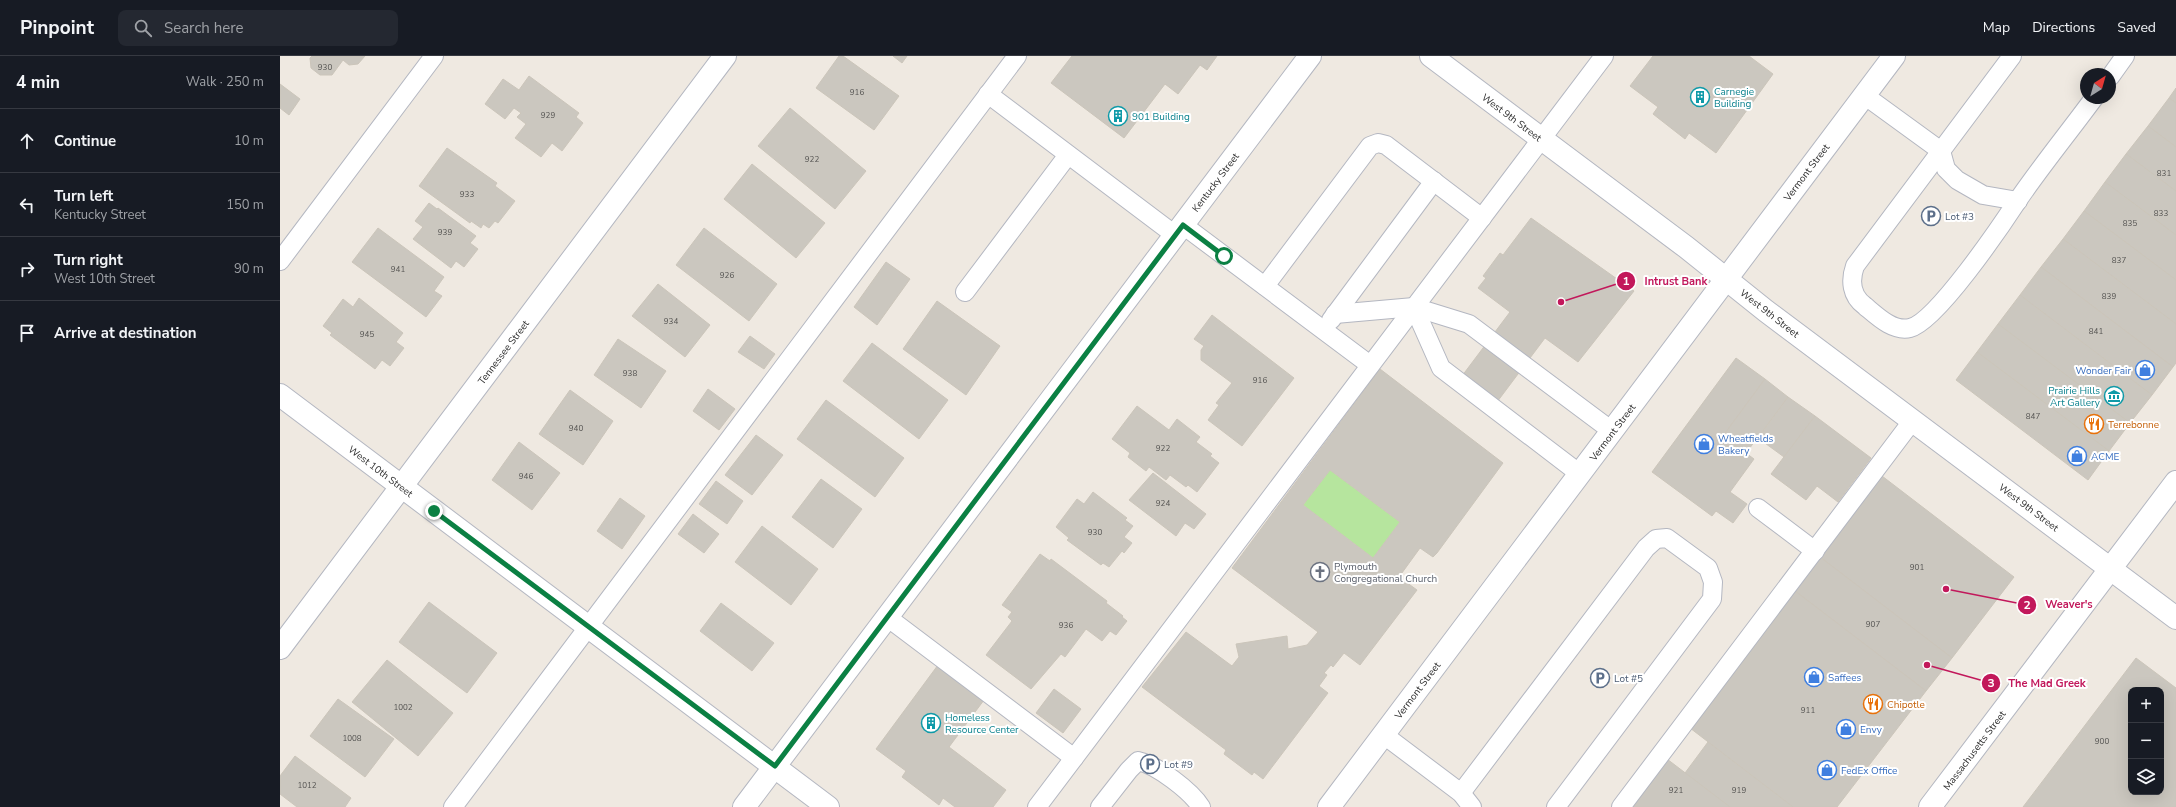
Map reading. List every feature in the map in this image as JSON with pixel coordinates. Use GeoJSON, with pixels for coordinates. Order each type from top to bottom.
{"type":"FeatureCollection","features":[{"type":"Feature","properties":{"kind":"street","name":"Tennessee Street"},"geometry":{"type":"LineString","coordinates":[[280,648],[725,56]]}},
{"type":"Feature","properties":{"kind":"street","name":"Kentucky Street"},"geometry":{"type":"LineString","coordinates":[[744,807],[1310,56]]}},
{"type":"Feature","properties":{"kind":"street","name":"West 9th Street"},"geometry":{"type":"LineString","coordinates":[[1431,56],[2176,618]]}},
{"type":"Feature","properties":{"kind":"street","name":"Vermont Street"},"geometry":{"type":"LineString","coordinates":[[1329,807],[1894,56]]}},
{"type":"Feature","properties":{"kind":"street","name":"West 10th Street"},"geometry":{"type":"LineString","coordinates":[[280,395],[828,807]]}},
{"type":"Feature","properties":{"kind":"street","name":"Massachusetts Street"},"geometry":{"type":"LineString","coordinates":[[1930,807],[2176,482]]}},
{"type":"Feature","properties":{"kind":"lane"},"geometry":{"type":"LineString","coordinates":[[280,261],[434,56]]}},
{"type":"Feature","properties":{"kind":"lane"},"geometry":{"type":"LineString","coordinates":[[453,807],[1017,56]]}},
{"type":"Feature","properties":{"kind":"lane"},"geometry":{"type":"LineString","coordinates":[[1037,807],[1604,56]]}},
{"type":"Feature","properties":{"kind":"lane"},"geometry":{"type":"LineString","coordinates":[[2012,56],[1855,266],[1851,278],[1854,292],[1862,304],[1894,327],[1909,328],[1927,320],[1991,242],[2018,201],[2090,104]]}},
{"type":"Feature","properties":{"kind":"lane"},"geometry":{"type":"LineString","coordinates":[[2116,69],[2126,56]]}},
{"type":"Feature","properties":{"kind":"lane"},"geometry":{"type":"LineString","coordinates":[[988,94],[1068,155],[1265,286],[1370,365]]}},
{"type":"Feature","properties":{"kind":"lane"},"geometry":{"type":"LineString","coordinates":[[1864,95],[1941,151],[1946,169],[1957,180],[1982,195],[2018,201]]}},
{"type":"Feature","properties":{"kind":"lane"},"geometry":{"type":"LineString","coordinates":[[1265,286],[1370,146],[1378,143],[1386,145],[1482,218]]}},
{"type":"Feature","properties":{"kind":"lane"},"geometry":{"type":"LineString","coordinates":[[965,292],[1068,155]]}},
{"type":"Feature","properties":{"kind":"lane"},"geometry":{"type":"LineString","coordinates":[[1323,330],[1434,181]]}},
{"type":"Feature","properties":{"kind":"lane"},"geometry":{"type":"LineString","coordinates":[[1414,307],[1441,368],[1580,474]]}},
{"type":"Feature","properties":{"kind":"lane"},"geometry":{"type":"LineString","coordinates":[[1335,314],[1414,307],[1469,324],[1612,431]]}},
{"type":"Feature","properties":{"kind":"lane"},"geometry":{"type":"LineString","coordinates":[[1621,807],[1913,420]]}},
{"type":"Feature","properties":{"kind":"lane"},"geometry":{"type":"LineString","coordinates":[[1758,508],[1815,551]]}},
{"type":"Feature","properties":{"kind":"lane"},"geometry":{"type":"LineString","coordinates":[[1384,735],[1466,800],[1646,548],[1656,539],[1667,538],[1708,568],[1713,582],[1712,599],[1556,807]]}},
{"type":"Feature","properties":{"kind":"lane"},"geometry":{"type":"LineString","coordinates":[[887,617],[1074,758]]}},
{"type":"Feature","properties":{"kind":"lane"},"geometry":{"type":"LineString","coordinates":[[1100,807],[1129,770],[1138,761],[1150,763],[1196,798],[1201,807]]}},
{"type":"Feature","properties":{"kind":"green space"},"geometry":{"type":"Polygon","coordinates":[[[1330,470],[1400,522],[1373,558],[1303,505],[1330,470]]]}},
{"type":"Feature","properties":{"kind":"building"},"geometry":{"type":"Polygon","coordinates":[[[312,56],[365,56],[358,64],[349,65],[343,60],[332,75],[320,75],[311,68],[310,58],[312,56]]]}},
{"type":"Feature","properties":{"kind":"building"},"geometry":{"type":"Polygon","coordinates":[[[839,56],[843,56],[899,96],[874,130],[816,88],[839,56]]]}},
{"type":"Feature","properties":{"kind":"building"},"geometry":{"type":"Polygon","coordinates":[[[893,56],[907,56],[902,63],[893,56]]]}},
{"type":"Feature","properties":{"kind":"building","name":"901 Building"},"geometry":{"type":"Polygon","coordinates":[[[1072,56],[1217,56],[1207,70],[1200,65],[1178,94],[1165,84],[1124,138],[1051,83],[1072,56]]]}},
{"type":"Feature","properties":{"kind":"building","name":"Carnegie Building"},"geometry":{"type":"Polygon","coordinates":[[[1653,56],[1749,56],[1773,74],[1716,153],[1689,133],[1685,139],[1653,114],[1658,107],[1630,86],[1653,56]]]}},
{"type":"Feature","properties":{"kind":"building"},"geometry":{"type":"Polygon","coordinates":[[[529,76],[579,113],[576,117],[583,123],[562,151],[552,143],[541,157],[515,138],[526,124],[517,117],[521,113],[514,108],[505,119],[485,104],[503,79],[519,90],[529,76]]]}},
{"type":"Feature","properties":{"kind":"building"},"geometry":{"type":"Polygon","coordinates":[[[280,84],[300,99],[289,115],[280,108],[280,84]]]}},
{"type":"Feature","properties":{"kind":"building"},"geometry":{"type":"Polygon","coordinates":[[[2176,88],[2176,103],[2169,98],[2176,88]]]}},
{"type":"Feature","properties":{"kind":"building"},"geometry":{"type":"Polygon","coordinates":[[[2169,98],[2176,103],[2176,147],[2148,126],[2169,98]]]}},
{"type":"Feature","properties":{"kind":"building"},"geometry":{"type":"Polygon","coordinates":[[[790,108],[866,171],[835,209],[758,146],[790,108]]]}},
{"type":"Feature","properties":{"kind":"building"},"geometry":{"type":"Polygon","coordinates":[[[2148,126],[2176,147],[2176,191],[2126,154],[2148,126]]]}},
{"type":"Feature","properties":{"kind":"building"},"geometry":{"type":"Polygon","coordinates":[[[447,148],[497,183],[495,186],[515,201],[498,223],[495,221],[489,228],[483,224],[481,228],[471,221],[470,223],[419,186],[447,148]]]}},
{"type":"Feature","properties":{"kind":"building"},"geometry":{"type":"Polygon","coordinates":[[[2126,154],[2176,191],[2176,235],[2105,182],[2126,154]]]}},
{"type":"Feature","properties":{"kind":"building"},"geometry":{"type":"Polygon","coordinates":[[[752,164],[825,223],[796,258],[724,199],[752,164]]]}},
{"type":"Feature","properties":{"kind":"building"},"geometry":{"type":"Polygon","coordinates":[[[2105,182],[2176,235],[2176,280],[2084,211],[2105,182]]]}},
{"type":"Feature","properties":{"kind":"building"},"geometry":{"type":"Polygon","coordinates":[[[429,203],[476,236],[470,243],[478,249],[464,267],[456,261],[451,268],[413,239],[423,227],[415,221],[429,203]]]}},
{"type":"Feature","properties":{"kind":"building"},"geometry":{"type":"Polygon","coordinates":[[[2084,211],[2176,280],[2176,324],[2063,239],[2084,211]]]}},
{"type":"Feature","properties":{"kind":"building"},"geometry":{"type":"Polygon","coordinates":[[[1531,218],[1634,291],[1578,362],[1545,338],[1497,402],[1462,376],[1510,312],[1478,288],[1486,278],[1483,276],[1500,253],[1503,255],[1531,218]]]}},
{"type":"Feature","properties":{"kind":"building"},"geometry":{"type":"Polygon","coordinates":[[[378,228],[444,277],[434,291],[442,296],[426,317],[352,262],[378,228]]]}},
{"type":"Feature","properties":{"kind":"building"},"geometry":{"type":"Polygon","coordinates":[[[704,228],[777,284],[749,321],[676,265],[704,228]]]}},
{"type":"Feature","properties":{"kind":"building"},"geometry":{"type":"Polygon","coordinates":[[[2063,239],[2176,324],[2176,363],[2173,367],[2041,267],[2063,239]]]}},
{"type":"Feature","properties":{"kind":"building"},"geometry":{"type":"Polygon","coordinates":[[[886,262],[910,279],[877,325],[854,307],[886,262]]]}},
{"type":"Feature","properties":{"kind":"building"},"geometry":{"type":"Polygon","coordinates":[[[2041,267],[2173,367],[2152,395],[2020,295],[2041,267]]]}},
{"type":"Feature","properties":{"kind":"building"},"geometry":{"type":"Polygon","coordinates":[[[658,284],[710,325],[685,357],[632,316],[658,284]]]}},
{"type":"Feature","properties":{"kind":"building"},"geometry":{"type":"Polygon","coordinates":[[[2020,295],[2152,395],[2130,423],[1998,324],[2020,295]]]}},
{"type":"Feature","properties":{"kind":"building"},"geometry":{"type":"Polygon","coordinates":[[[359,298],[403,333],[396,342],[404,348],[390,366],[382,360],[375,369],[330,335],[332,333],[323,326],[343,299],[353,307],[359,298]]]}},
{"type":"Feature","properties":{"kind":"building"},"geometry":{"type":"Polygon","coordinates":[[[937,301],[1000,346],[966,395],[903,349],[937,301]]]}},
{"type":"Feature","properties":{"kind":"building"},"geometry":{"type":"Polygon","coordinates":[[[1212,315],[1294,378],[1242,446],[1208,420],[1219,405],[1216,403],[1232,383],[1201,360],[1201,350],[1204,346],[1194,339],[1212,315]]]}},
{"type":"Feature","properties":{"kind":"building"},"geometry":{"type":"Polygon","coordinates":[[[1998,324],[2130,423],[2109,451],[1977,352],[1998,324]]]}},
{"type":"Feature","properties":{"kind":"building"},"geometry":{"type":"Polygon","coordinates":[[[750,336],[775,354],[764,369],[738,352],[750,336]]]}},
{"type":"Feature","properties":{"kind":"building"},"geometry":{"type":"Polygon","coordinates":[[[618,339],[666,371],[641,408],[594,375],[618,339]]]}},
{"type":"Feature","properties":{"kind":"building"},"geometry":{"type":"Polygon","coordinates":[[[872,343],[948,400],[919,439],[843,381],[872,343]]]}},
{"type":"Feature","properties":{"kind":"building"},"geometry":{"type":"Polygon","coordinates":[[[1977,352],[2109,451],[2088,480],[1956,380],[1977,352]]]}},
{"type":"Feature","properties":{"kind":"building","name":"Wheatfields Bakery"},"geometry":{"type":"Polygon","coordinates":[[[1736,358],[1765,379],[1723,436],[1754,459],[1730,492],[1747,504],[1733,523],[1716,511],[1712,516],[1652,472],[1736,358]]]}},
{"type":"Feature","properties":{"kind":"building","name":"Plymouth Congregational Church"},"geometry":{"type":"Polygon","coordinates":[[[1380,369],[1503,463],[1437,553],[1433,557],[1420,548],[1399,577],[1417,590],[1360,665],[1344,653],[1333,667],[1331,665],[1324,673],[1327,675],[1319,686],[1328,693],[1263,779],[1254,772],[1252,775],[1224,754],[1226,750],[1142,687],[1186,632],[1232,666],[1239,657],[1236,644],[1287,636],[1288,649],[1307,645],[1318,632],[1232,568],[1380,369]],[[1330,470],[1303,505],[1373,558],[1400,522],[1330,470]]]}},
{"type":"Feature","properties":{"kind":"building"},"geometry":{"type":"Polygon","coordinates":[[[1765,379],[1788,397],[1746,453],[1723,436],[1765,379]]]}},
{"type":"Feature","properties":{"kind":"building"},"geometry":{"type":"Polygon","coordinates":[[[708,389],[735,409],[719,430],[693,411],[708,389]]]}},
{"type":"Feature","properties":{"kind":"building"},"geometry":{"type":"Polygon","coordinates":[[[570,390],[613,421],[583,465],[539,434],[570,390]]]}},
{"type":"Feature","properties":{"kind":"building"},"geometry":{"type":"Polygon","coordinates":[[[1788,397],[1815,416],[1784,457],[1758,438],[1788,397]]]}},
{"type":"Feature","properties":{"kind":"building"},"geometry":{"type":"Polygon","coordinates":[[[826,400],[904,458],[875,497],[797,439],[826,400]]]}},
{"type":"Feature","properties":{"kind":"building"},"geometry":{"type":"Polygon","coordinates":[[[1137,406],[1169,430],[1177,419],[1200,437],[1196,442],[1212,454],[1210,456],[1219,463],[1197,492],[1188,485],[1186,487],[1170,475],[1166,480],[1149,467],[1146,471],[1128,457],[1130,453],[1112,439],[1137,406]]]}},
{"type":"Feature","properties":{"kind":"building"},"geometry":{"type":"Polygon","coordinates":[[[1815,416],[1871,458],[1838,502],[1817,486],[1806,500],[1771,474],[1815,416]]]}},
{"type":"Feature","properties":{"kind":"building"},"geometry":{"type":"Polygon","coordinates":[[[756,435],[783,455],[752,495],[725,475],[756,435]]]}},
{"type":"Feature","properties":{"kind":"building"},"geometry":{"type":"Polygon","coordinates":[[[519,442],[560,473],[532,510],[492,480],[519,442]]]}},
{"type":"Feature","properties":{"kind":"building"},"geometry":{"type":"Polygon","coordinates":[[[1153,473],[1206,514],[1194,529],[1185,523],[1176,536],[1129,500],[1153,473]]]}},
{"type":"Feature","properties":{"kind":"building"},"geometry":{"type":"Polygon","coordinates":[[[1882,476],[2014,577],[1952,658],[1820,557],[1882,476]]]}},
{"type":"Feature","properties":{"kind":"building"},"geometry":{"type":"Polygon","coordinates":[[[821,479],[862,509],[833,548],[792,517],[821,479]]]}},
{"type":"Feature","properties":{"kind":"building"},"geometry":{"type":"Polygon","coordinates":[[[716,481],[743,501],[727,524],[699,504],[716,481]]]}},
{"type":"Feature","properties":{"kind":"building"},"geometry":{"type":"Polygon","coordinates":[[[1093,492],[1127,518],[1125,520],[1133,526],[1124,537],[1132,543],[1124,553],[1122,551],[1109,567],[1103,563],[1101,565],[1067,540],[1069,538],[1056,527],[1077,499],[1084,504],[1093,492]]]}},
{"type":"Feature","properties":{"kind":"building"},"geometry":{"type":"Polygon","coordinates":[[[620,498],[645,516],[622,549],[597,531],[620,498]]]}},
{"type":"Feature","properties":{"kind":"building"},"geometry":{"type":"Polygon","coordinates":[[[693,514],[719,534],[704,553],[678,534],[693,514]]]}},
{"type":"Feature","properties":{"kind":"building"},"geometry":{"type":"Polygon","coordinates":[[[762,526],[818,569],[791,605],[735,562],[762,526]]]}},
{"type":"Feature","properties":{"kind":"building"},"geometry":{"type":"Polygon","coordinates":[[[1040,554],[1050,561],[1051,559],[1107,601],[1106,603],[1127,621],[1116,635],[1110,631],[1102,641],[1086,629],[1065,657],[1061,654],[1031,689],[986,655],[1012,621],[1008,617],[1012,612],[1002,605],[1040,554]]]}},
{"type":"Feature","properties":{"kind":"building"},"geometry":{"type":"Polygon","coordinates":[[[1820,557],[1952,658],[1926,691],[1795,591],[1820,557]]]}},
{"type":"Feature","properties":{"kind":"building"},"geometry":{"type":"Polygon","coordinates":[[[1795,591],[1926,691],[1837,807],[1793,807],[1690,728],[1795,591]]]}},
{"type":"Feature","properties":{"kind":"building"},"geometry":{"type":"Polygon","coordinates":[[[429,602],[497,653],[467,693],[399,642],[429,602]]]}},
{"type":"Feature","properties":{"kind":"building"},"geometry":{"type":"Polygon","coordinates":[[[721,603],[774,643],[752,671],[700,631],[721,603]]]}},
{"type":"Feature","properties":{"kind":"building"},"geometry":{"type":"Polygon","coordinates":[[[2136,658],[2176,688],[2176,807],[2023,807],[2136,658]]]}},
{"type":"Feature","properties":{"kind":"building"},"geometry":{"type":"Polygon","coordinates":[[[387,660],[453,713],[418,756],[352,702],[387,660]]]}},
{"type":"Feature","properties":{"kind":"building","name":"Homeless Resource Center"},"geometry":{"type":"Polygon","coordinates":[[[938,665],[984,700],[949,747],[1006,790],[993,807],[955,807],[943,798],[939,805],[902,777],[906,771],[876,749],[938,665]]]}},
{"type":"Feature","properties":{"kind":"building"},"geometry":{"type":"Polygon","coordinates":[[[1054,689],[1081,709],[1063,733],[1036,713],[1054,689]]]}},
{"type":"Feature","properties":{"kind":"building"},"geometry":{"type":"Polygon","coordinates":[[[338,699],[394,739],[365,777],[310,736],[338,699]]]}},
{"type":"Feature","properties":{"kind":"building"},"geometry":{"type":"Polygon","coordinates":[[[1708,742],[1793,807],[1730,807],[1685,773],[1708,742]]]}},
{"type":"Feature","properties":{"kind":"building"},"geometry":{"type":"Polygon","coordinates":[[[295,756],[351,798],[345,807],[297,807],[280,794],[280,776],[295,756]]]}},
{"type":"Feature","properties":{"kind":"building"},"geometry":{"type":"Polygon","coordinates":[[[1667,759],[1730,807],[1630,807],[1667,759]]]}},
{"type":"Feature","properties":{"kind":"place","name":"Carnegie Building"},"geometry":{"type":"Point","coordinates":[1700,97]}},
{"type":"Feature","properties":{"kind":"place","name":"901 Building"},"geometry":{"type":"Point","coordinates":[1118,116]}},
{"type":"Feature","properties":{"kind":"place","name":"Lot #3"},"geometry":{"type":"Point","coordinates":[1931,216]}},
{"type":"Feature","properties":{"kind":"place","name":"Intrust Bank"},"geometry":{"type":"Point","coordinates":[1561,302]}},
{"type":"Feature","properties":{"kind":"place","name":"Wonder Fair"},"geometry":{"type":"Point","coordinates":[2145,370]}},
{"type":"Feature","properties":{"kind":"place","name":"Prairie Hills Art Gallery"},"geometry":{"type":"Point","coordinates":[2114,396]}},
{"type":"Feature","properties":{"kind":"place","name":"Terrebonne"},"geometry":{"type":"Point","coordinates":[2094,424]}},
{"type":"Feature","properties":{"kind":"place","name":"Wheatfields Bakery"},"geometry":{"type":"Point","coordinates":[1704,444]}},
{"type":"Feature","properties":{"kind":"place","name":"ACME"},"geometry":{"type":"Point","coordinates":[2077,456]}},
{"type":"Feature","properties":{"kind":"place","name":"Plymouth Congregational Church"},"geometry":{"type":"Point","coordinates":[1320,572]}},
{"type":"Feature","properties":{"kind":"place","name":"Weaver's"},"geometry":{"type":"Point","coordinates":[1946,589]}},
{"type":"Feature","properties":{"kind":"place","name":"The Mad Greek"},"geometry":{"type":"Point","coordinates":[1927,665]}},
{"type":"Feature","properties":{"kind":"place","name":"Saffees"},"geometry":{"type":"Point","coordinates":[1814,677]}},
{"type":"Feature","properties":{"kind":"place","name":"Lot #5"},"geometry":{"type":"Point","coordinates":[1600,678]}},
{"type":"Feature","properties":{"kind":"place","name":"Chipotle"},"geometry":{"type":"Point","coordinates":[1873,704]}},
{"type":"Feature","properties":{"kind":"place","name":"Homeless Resource Center"},"geometry":{"type":"Point","coordinates":[931,723]}},
{"type":"Feature","properties":{"kind":"place","name":"Envy"},"geometry":{"type":"Point","coordinates":[1846,729]}},
{"type":"Feature","properties":{"kind":"place","name":"Lot #9"},"geometry":{"type":"Point","coordinates":[1150,764]}},
{"type":"Feature","properties":{"kind":"place","name":"FedEx Office"},"geometry":{"type":"Point","coordinates":[1827,770]}},
{"type":"Feature","properties":{"kind":"route"},"geometry":{"type":"LineString","coordinates":[[434,511],[775,766],[1183,225],[1224,256]]}}]}
